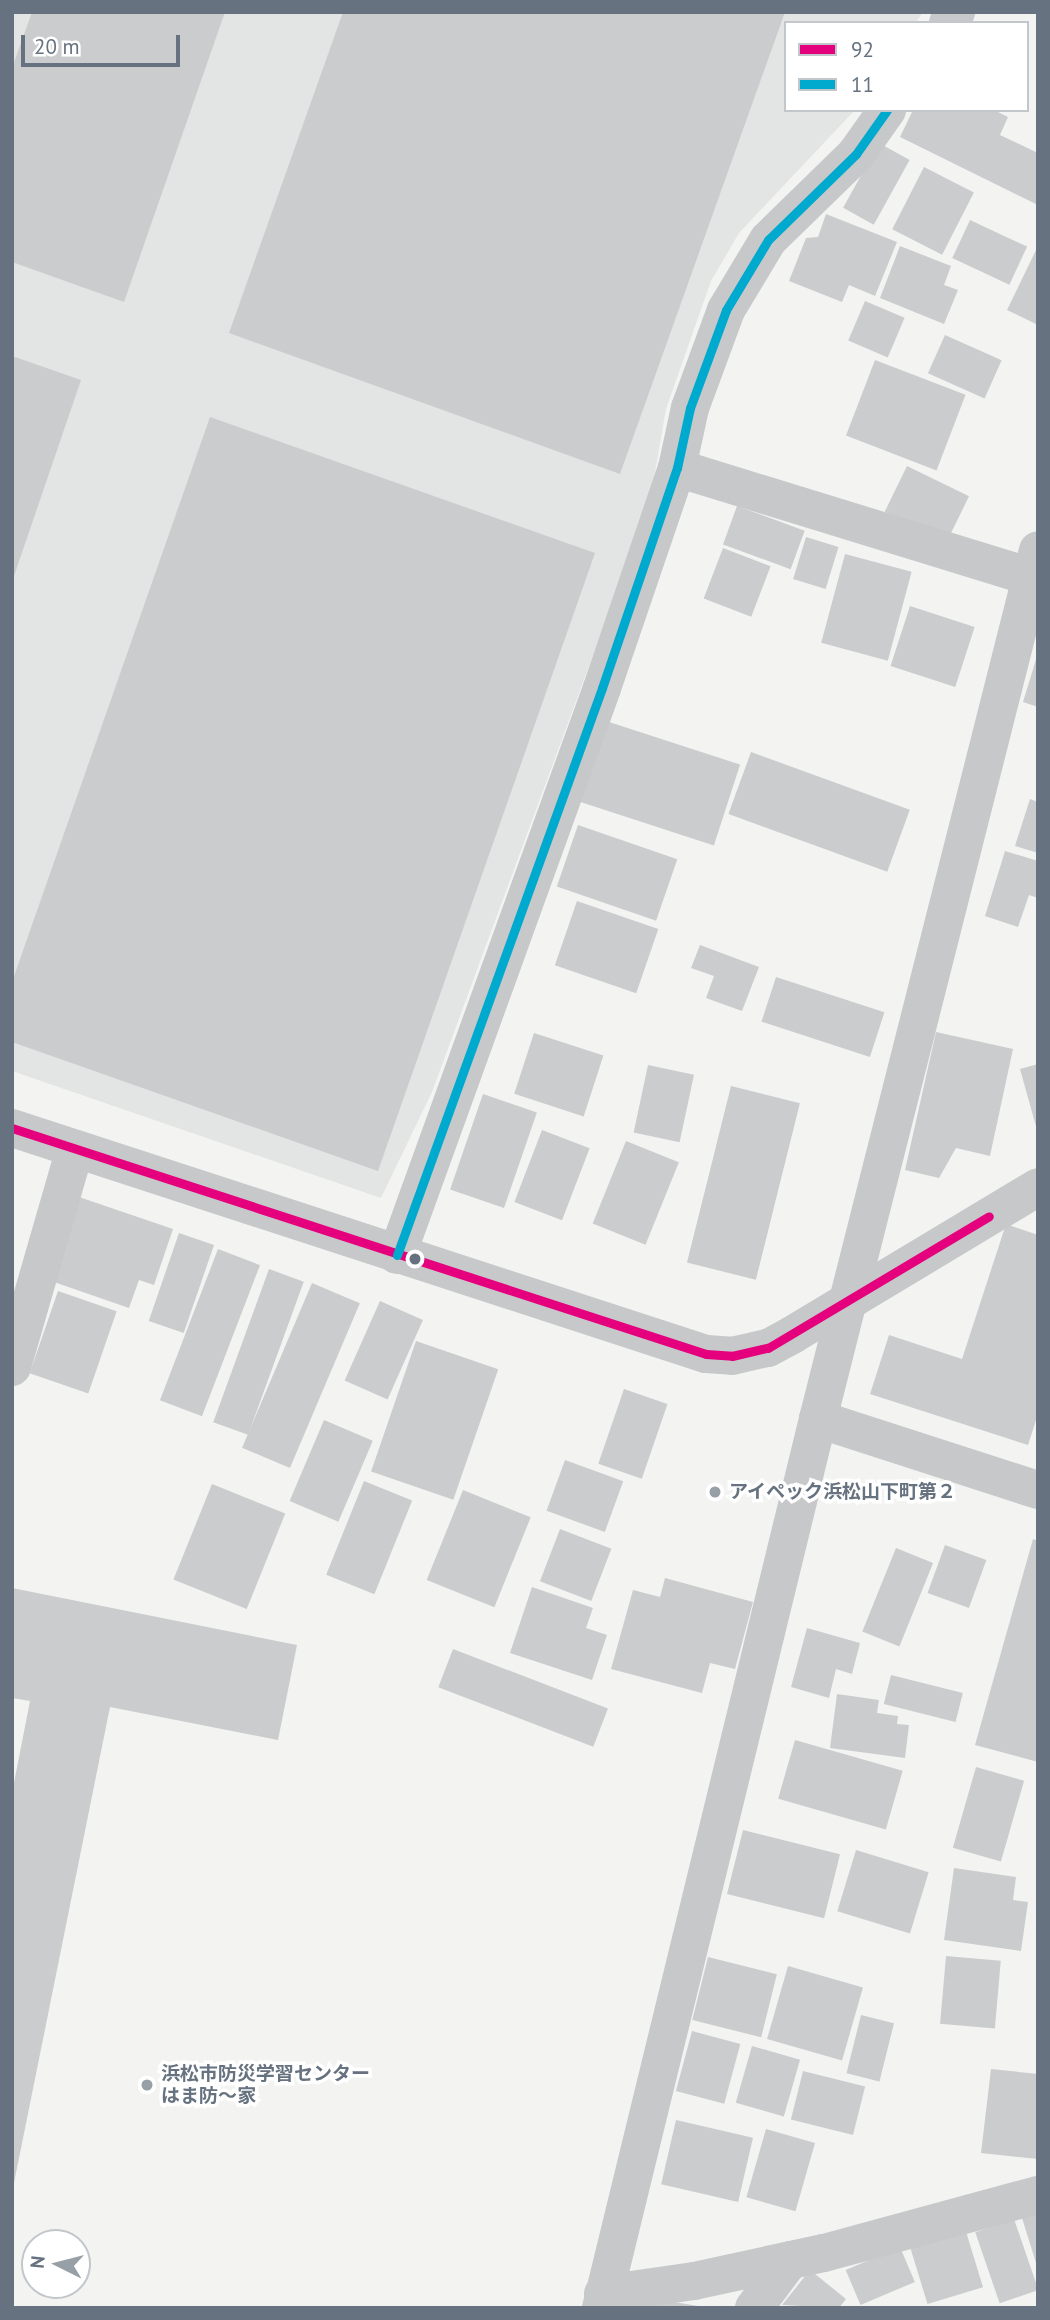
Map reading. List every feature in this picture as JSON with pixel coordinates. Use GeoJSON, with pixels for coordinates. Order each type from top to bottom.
{"type":"FeatureCollection","features":[{"type":"Feature","properties":{"kind":"street"},"geometry":{"type":"LineString","coordinates":[[397,1255],[602,688],[677,468],[706,363],[726,310],[768,240],[847,164],[886,112]]}},
{"type":"Feature","properties":{"kind":"street"},"geometry":{"type":"LineString","coordinates":[[677,468],[1036,569],[818,1419],[602,2301],[790,2260],[1038,2195]]}},
{"type":"Feature","properties":{"kind":"street"},"geometry":{"type":"LineString","coordinates":[[12,1128],[706,1354],[732,1356],[768,1348],[1038,1187]]}},
{"type":"Feature","properties":{"kind":"street"},"geometry":{"type":"LineString","coordinates":[[12,1367],[75,1149]]}},
{"type":"Feature","properties":{"kind":"street"},"geometry":{"type":"LineString","coordinates":[[818,1419],[1038,1490]]}},
{"type":"Feature","properties":{"kind":"street"},"geometry":{"type":"LineString","coordinates":[[754,2308],[790,2260]]}},
{"type":"Feature","properties":{"kind":"shaded area"},"geometry":{"type":"Polygon","coordinates":[[[12,12],[923,12],[917,21],[784,21],[784,112],[853,112],[739,233],[711,281],[666,409],[654,478],[638,533],[432,1092],[381,1198],[12,1071],[12,12]]]}},
{"type":"Feature","properties":{"kind":"building"},"geometry":{"type":"Polygon","coordinates":[[[32,12],[225,12],[124,302],[12,262],[12,68],[32,12]]]}},
{"type":"Feature","properties":{"kind":"building"},"geometry":{"type":"Polygon","coordinates":[[[343,12],[785,12],[620,474],[229,333],[343,12]]]}},
{"type":"Feature","properties":{"kind":"building"},"geometry":{"type":"Polygon","coordinates":[[[912,112],[998,112],[1008,117],[1000,135],[1038,153],[1038,205],[900,137],[912,112]]]}},
{"type":"Feature","properties":{"kind":"building"},"geometry":{"type":"Polygon","coordinates":[[[879,143],[910,160],[874,225],[843,208],[879,143]]]}},
{"type":"Feature","properties":{"kind":"building"},"geometry":{"type":"Polygon","coordinates":[[[924,167],[974,192],[942,255],[892,229],[924,167]]]}},
{"type":"Feature","properties":{"kind":"building"},"geometry":{"type":"Polygon","coordinates":[[[826,214],[897,242],[875,296],[849,285],[842,302],[789,281],[806,238],[818,237],[826,214]]]}},
{"type":"Feature","properties":{"kind":"building"},"geometry":{"type":"Polygon","coordinates":[[[970,220],[1027,247],[1009,285],[952,258],[970,220]]]}},
{"type":"Feature","properties":{"kind":"building"},"geometry":{"type":"Polygon","coordinates":[[[900,246],[951,266],[944,285],[958,290],[944,324],[880,298],[900,246]]]}},
{"type":"Feature","properties":{"kind":"building"},"geometry":{"type":"Polygon","coordinates":[[[1036,250],[1038,251],[1038,325],[1007,310],[1036,250]]]}},
{"type":"Feature","properties":{"kind":"building"},"geometry":{"type":"Polygon","coordinates":[[[865,301],[905,318],[888,357],[848,341],[865,301]]]}},
{"type":"Feature","properties":{"kind":"building"},"geometry":{"type":"Polygon","coordinates":[[[945,335],[1002,360],[985,399],[928,373],[945,335]]]}},
{"type":"Feature","properties":{"kind":"building"},"geometry":{"type":"Polygon","coordinates":[[[12,356],[81,380],[13,579],[12,579],[12,356]]]}},
{"type":"Feature","properties":{"kind":"building"},"geometry":{"type":"Polygon","coordinates":[[[875,360],[966,395],[937,470],[846,436],[875,360]]]}},
{"type":"Feature","properties":{"kind":"building"},"geometry":{"type":"Polygon","coordinates":[[[210,417],[595,553],[378,1171],[12,1042],[12,982],[210,417]]]}},
{"type":"Feature","properties":{"kind":"building"},"geometry":{"type":"Polygon","coordinates":[[[907,466],[969,496],[947,542],[885,512],[907,466]]]}},
{"type":"Feature","properties":{"kind":"building"},"geometry":{"type":"Polygon","coordinates":[[[737,506],[805,531],[791,569],[723,545],[737,506]]]}},
{"type":"Feature","properties":{"kind":"building"},"geometry":{"type":"Polygon","coordinates":[[[806,537],[839,547],[826,589],[793,579],[806,537]]]}},
{"type":"Feature","properties":{"kind":"building"},"geometry":{"type":"Polygon","coordinates":[[[723,548],[771,566],[751,617],[704,598],[723,548]]]}},
{"type":"Feature","properties":{"kind":"building"},"geometry":{"type":"Polygon","coordinates":[[[845,554],[912,572],[888,661],[821,643],[845,554]]]}},
{"type":"Feature","properties":{"kind":"building"},"geometry":{"type":"Polygon","coordinates":[[[910,606],[975,627],[955,687],[891,666],[910,606]]]}},
{"type":"Feature","properties":{"kind":"building"},"geometry":{"type":"Polygon","coordinates":[[[1038,656],[1038,707],[1023,702],[1038,656]]]}},
{"type":"Feature","properties":{"kind":"building"},"geometry":{"type":"Polygon","coordinates":[[[606,721],[740,765],[714,845],[580,802],[606,721]]]}},
{"type":"Feature","properties":{"kind":"building"},"geometry":{"type":"Polygon","coordinates":[[[751,752],[910,810],[887,872],[728,814],[751,752]]]}},
{"type":"Feature","properties":{"kind":"building"},"geometry":{"type":"Polygon","coordinates":[[[1030,799],[1038,802],[1038,853],[1015,846],[1030,799]]]}},
{"type":"Feature","properties":{"kind":"building"},"geometry":{"type":"Polygon","coordinates":[[[578,825],[677,859],[656,921],[557,886],[578,825]]]}},
{"type":"Feature","properties":{"kind":"building"},"geometry":{"type":"Polygon","coordinates":[[[1005,851],[1038,861],[1038,898],[1029,895],[1018,927],[985,916],[1005,851]]]}},
{"type":"Feature","properties":{"kind":"building"},"geometry":{"type":"Polygon","coordinates":[[[577,901],[658,929],[636,993],[555,965],[577,901]]]}},
{"type":"Feature","properties":{"kind":"building"},"geometry":{"type":"Polygon","coordinates":[[[700,945],[759,967],[742,1011],[706,998],[714,976],[691,968],[700,945]]]}},
{"type":"Feature","properties":{"kind":"building"},"geometry":{"type":"Polygon","coordinates":[[[776,977],[884,1012],[870,1057],[761,1022],[776,977]]]}},
{"type":"Feature","properties":{"kind":"building"},"geometry":{"type":"Polygon","coordinates":[[[936,1032],[1013,1049],[990,1156],[956,1148],[939,1178],[905,1170],[936,1032]]]}},
{"type":"Feature","properties":{"kind":"building"},"geometry":{"type":"Polygon","coordinates":[[[534,1033],[603,1056],[584,1116],[514,1094],[534,1033]]]}},
{"type":"Feature","properties":{"kind":"building"},"geometry":{"type":"Polygon","coordinates":[[[1038,1064],[1038,1130],[1037,1130],[1020,1069],[1038,1064]]]}},
{"type":"Feature","properties":{"kind":"building"},"geometry":{"type":"Polygon","coordinates":[[[648,1065],[694,1075],[680,1142],[634,1132],[648,1065]]]}},
{"type":"Feature","properties":{"kind":"building"},"geometry":{"type":"Polygon","coordinates":[[[731,1086],[800,1103],[756,1280],[687,1263],[731,1086]]]}},
{"type":"Feature","properties":{"kind":"building"},"geometry":{"type":"Polygon","coordinates":[[[483,1094],[537,1113],[504,1208],[450,1189],[483,1094]]]}},
{"type":"Feature","properties":{"kind":"building"},"geometry":{"type":"Polygon","coordinates":[[[542,1130],[590,1148],[562,1220],[514,1202],[542,1130]]]}},
{"type":"Feature","properties":{"kind":"building"},"geometry":{"type":"Polygon","coordinates":[[[626,1141],[679,1162],[646,1245],[593,1224],[626,1141]]]}},
{"type":"Feature","properties":{"kind":"building"},"geometry":{"type":"Polygon","coordinates":[[[79,1197],[173,1229],[154,1285],[139,1280],[129,1308],[51,1281],[79,1197]]]}},
{"type":"Feature","properties":{"kind":"building"},"geometry":{"type":"Polygon","coordinates":[[[1006,1224],[1038,1235],[1038,1414],[1028,1445],[870,1394],[889,1335],[962,1359],[1006,1224]]]}},
{"type":"Feature","properties":{"kind":"building"},"geometry":{"type":"Polygon","coordinates":[[[179,1233],[214,1245],[184,1333],[149,1321],[179,1233]]]}},
{"type":"Feature","properties":{"kind":"building"},"geometry":{"type":"Polygon","coordinates":[[[218,1249],[260,1265],[202,1416],[160,1400],[218,1249]]]}},
{"type":"Feature","properties":{"kind":"building"},"geometry":{"type":"Polygon","coordinates":[[[269,1269],[304,1282],[248,1435],[213,1422],[269,1269]]]}},
{"type":"Feature","properties":{"kind":"building"},"geometry":{"type":"Polygon","coordinates":[[[312,1283],[360,1303],[290,1468],[242,1448],[312,1283]]]}},
{"type":"Feature","properties":{"kind":"building"},"geometry":{"type":"Polygon","coordinates":[[[58,1291],[117,1311],[88,1393],[30,1373],[58,1291]]]}},
{"type":"Feature","properties":{"kind":"building"},"geometry":{"type":"Polygon","coordinates":[[[380,1301],[423,1320],[388,1400],[345,1380],[380,1301]]]}},
{"type":"Feature","properties":{"kind":"building"},"geometry":{"type":"Polygon","coordinates":[[[416,1341],[498,1369],[453,1500],[371,1471],[416,1341]]]}},
{"type":"Feature","properties":{"kind":"building"},"geometry":{"type":"Polygon","coordinates":[[[624,1389],[667,1404],[642,1479],[598,1464],[624,1389]]]}},
{"type":"Feature","properties":{"kind":"building"},"geometry":{"type":"Polygon","coordinates":[[[324,1420],[373,1441],[338,1522],[290,1501],[324,1420]]]}},
{"type":"Feature","properties":{"kind":"building"},"geometry":{"type":"Polygon","coordinates":[[[565,1460],[623,1481],[605,1532],[547,1511],[565,1460]]]}},
{"type":"Feature","properties":{"kind":"building"},"geometry":{"type":"Polygon","coordinates":[[[364,1481],[412,1500],[374,1594],[326,1575],[364,1481]]]}},
{"type":"Feature","properties":{"kind":"building"},"geometry":{"type":"Polygon","coordinates":[[[212,1484],[285,1514],[247,1609],[173,1579],[212,1484]]]}},
{"type":"Feature","properties":{"kind":"building"},"geometry":{"type":"Polygon","coordinates":[[[463,1490],[531,1517],[494,1607],[427,1580],[463,1490]]]}},
{"type":"Feature","properties":{"kind":"building"},"geometry":{"type":"Polygon","coordinates":[[[560,1529],[611,1549],[591,1601],[540,1581],[560,1529]]]}},
{"type":"Feature","properties":{"kind":"building"},"geometry":{"type":"Polygon","coordinates":[[[1033,1539],[1038,1541],[1038,1762],[975,1745],[1033,1539]]]}},
{"type":"Feature","properties":{"kind":"building"},"geometry":{"type":"Polygon","coordinates":[[[945,1545],[986,1560],[969,1608],[928,1593],[945,1545]]]}},
{"type":"Feature","properties":{"kind":"building"},"geometry":{"type":"Polygon","coordinates":[[[896,1548],[933,1563],[899,1646],[862,1631],[896,1548]]]}},
{"type":"Feature","properties":{"kind":"building"},"geometry":{"type":"Polygon","coordinates":[[[665,1578],[753,1602],[735,1669],[710,1663],[702,1693],[611,1669],[633,1590],[660,1597],[665,1578]]]}},
{"type":"Feature","properties":{"kind":"building"},"geometry":{"type":"Polygon","coordinates":[[[532,1587],[593,1608],[586,1628],[607,1635],[592,1680],[510,1653],[532,1587]]]}},
{"type":"Feature","properties":{"kind":"building"},"geometry":{"type":"Polygon","coordinates":[[[12,1588],[297,1645],[278,1740],[110,1707],[13,2188],[12,1793],[30,1701],[12,1698],[12,1588]]]}},
{"type":"Feature","properties":{"kind":"building"},"geometry":{"type":"Polygon","coordinates":[[[807,1628],[860,1643],[852,1674],[836,1669],[829,1698],[791,1687],[807,1628]]]}},
{"type":"Feature","properties":{"kind":"building"},"geometry":{"type":"Polygon","coordinates":[[[453,1649],[608,1708],[593,1747],[438,1687],[453,1649]]]}},
{"type":"Feature","properties":{"kind":"building"},"geometry":{"type":"Polygon","coordinates":[[[891,1675],[963,1693],[956,1722],[884,1704],[891,1675]]]}},
{"type":"Feature","properties":{"kind":"building"},"geometry":{"type":"Polygon","coordinates":[[[837,1694],[879,1700],[877,1713],[898,1716],[897,1724],[909,1725],[905,1758],[830,1748],[837,1694]]]}},
{"type":"Feature","properties":{"kind":"building"},"geometry":{"type":"Polygon","coordinates":[[[795,1740],[903,1771],[886,1830],[778,1799],[795,1740]]]}},
{"type":"Feature","properties":{"kind":"building"},"geometry":{"type":"Polygon","coordinates":[[[976,1767],[1024,1781],[1001,1862],[953,1848],[976,1767]]]}},
{"type":"Feature","properties":{"kind":"building"},"geometry":{"type":"Polygon","coordinates":[[[743,1830],[840,1854],[824,1918],[727,1894],[743,1830]]]}},
{"type":"Feature","properties":{"kind":"building"},"geometry":{"type":"Polygon","coordinates":[[[856,1850],[929,1872],[910,1933],[837,1911],[856,1850]]]}},
{"type":"Feature","properties":{"kind":"building"},"geometry":{"type":"Polygon","coordinates":[[[954,1868],[1016,1877],[1013,1900],[1028,1902],[1021,1951],[944,1940],[954,1868]]]}},
{"type":"Feature","properties":{"kind":"building"},"geometry":{"type":"Polygon","coordinates":[[[946,1956],[1001,1961],[995,2029],[940,2024],[946,1956]]]}},
{"type":"Feature","properties":{"kind":"building"},"geometry":{"type":"Polygon","coordinates":[[[708,1957],[777,1974],[761,2037],[692,2020],[708,1957]]]}},
{"type":"Feature","properties":{"kind":"building"},"geometry":{"type":"Polygon","coordinates":[[[788,1966],[863,1987],[842,2061],[767,2039],[788,1966]]]}},
{"type":"Feature","properties":{"kind":"building"},"geometry":{"type":"Polygon","coordinates":[[[861,2015],[894,2023],[879,2081],[846,2073],[861,2015]]]}},
{"type":"Feature","properties":{"kind":"building"},"geometry":{"type":"Polygon","coordinates":[[[692,2031],[740,2044],[724,2104],[676,2091],[692,2031]]]}},
{"type":"Feature","properties":{"kind":"building"},"geometry":{"type":"Polygon","coordinates":[[[752,2046],[800,2060],[784,2116],[736,2103],[752,2046]]]}},
{"type":"Feature","properties":{"kind":"building"},"geometry":{"type":"Polygon","coordinates":[[[991,2069],[1038,2074],[1038,2159],[981,2153],[991,2069]]]}},
{"type":"Feature","properties":{"kind":"building"},"geometry":{"type":"Polygon","coordinates":[[[803,2071],[865,2086],[853,2135],[791,2120],[803,2071]]]}},
{"type":"Feature","properties":{"kind":"building"},"geometry":{"type":"Polygon","coordinates":[[[676,2120],[753,2138],[738,2202],[661,2184],[676,2120]]]}},
{"type":"Feature","properties":{"kind":"building"},"geometry":{"type":"Polygon","coordinates":[[[766,2129],[815,2143],[795,2211],[746,2197],[766,2129]]]}},
{"type":"Feature","properties":{"kind":"building"},"geometry":{"type":"Polygon","coordinates":[[[1038,2213],[1038,2266],[1037,2266],[1022,2218],[1038,2213]]]}},
{"type":"Feature","properties":{"kind":"building"},"geometry":{"type":"Polygon","coordinates":[[[1014,2219],[1038,2290],[1000,2303],[975,2232],[1014,2219]]]}},
{"type":"Feature","properties":{"kind":"building"},"geometry":{"type":"Polygon","coordinates":[[[964,2225],[983,2287],[928,2304],[909,2242],[964,2225]]]}},
{"type":"Feature","properties":{"kind":"building"},"geometry":{"type":"Polygon","coordinates":[[[900,2247],[915,2282],[861,2305],[846,2270],[900,2247]]]}},
{"type":"Feature","properties":{"kind":"building"},"geometry":{"type":"Polygon","coordinates":[[[810,2270],[846,2299],[839,2308],[782,2305],[810,2270]]]}},
{"type":"Feature","properties":{"kind":"building"},"geometry":{"type":"Polygon","coordinates":[[[644,2297],[698,2306],[698,2308],[625,2308],[644,2297]]]}},
{"type":"Feature","properties":{"kind":"transit line","name":"11"},"geometry":{"type":"LineString","coordinates":[[397,1255],[602,688],[677,468],[690,408],[726,310],[768,240],[856,154],[886,112]]}},
{"type":"Feature","properties":{"kind":"transit line","name":"92"},"geometry":{"type":"LineString","coordinates":[[12,1128],[706,1354],[732,1356],[768,1348],[989,1216]]}},
{"type":"Feature","properties":{"kind":"place","name":"アイペック浜松山下町第２"},"geometry":{"type":"Point","coordinates":[715,1492]}},
{"type":"Feature","properties":{"kind":"place","name":"浜松市防災学習センター はま防～家"},"geometry":{"type":"Point","coordinates":[147,2085]}}]}
